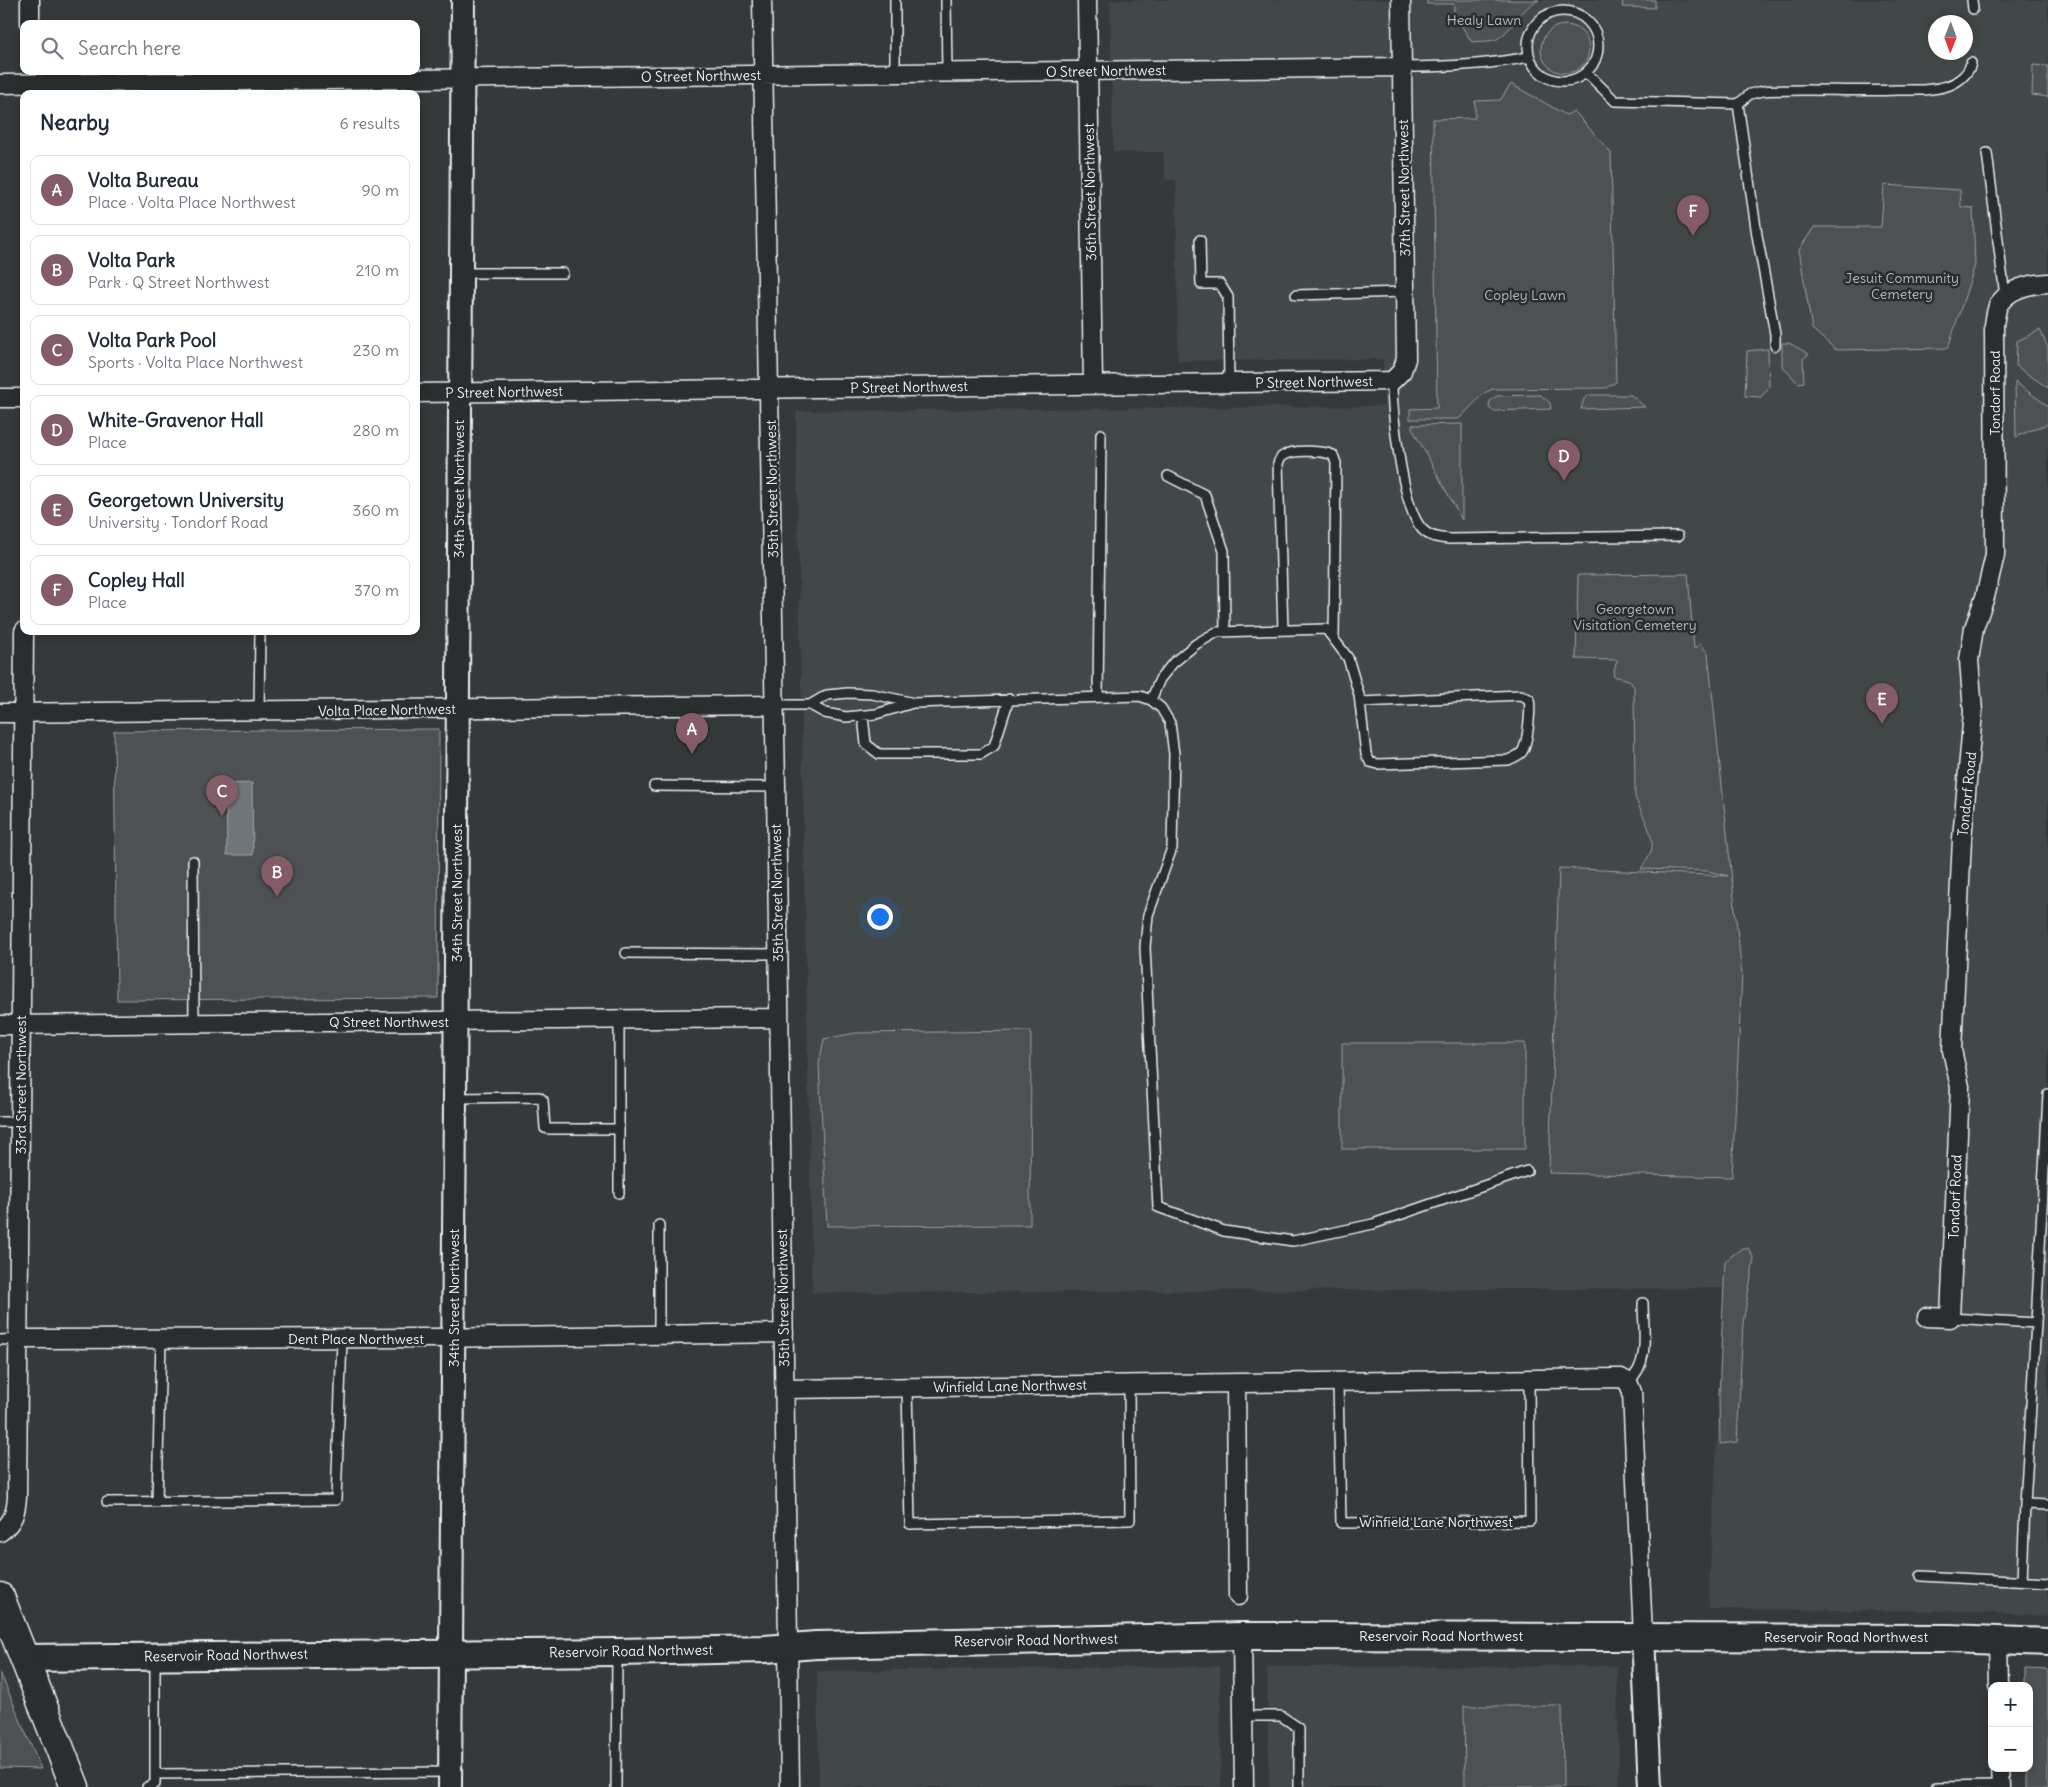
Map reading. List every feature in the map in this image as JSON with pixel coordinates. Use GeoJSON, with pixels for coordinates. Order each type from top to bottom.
{"type":"FeatureCollection","features":[{"type":"Feature","properties":{"kind":"main road"},"geometry":{"type":"LineString","coordinates":[[0,1596],[74,1787]]}},
{"type":"Feature","properties":{"kind":"main road","name":"Reservoir Road Northwest"},"geometry":{"type":"LineString","coordinates":[[24,1658],[617,1652],[788,1648],[816,1645],[1242,1636],[1643,1636],[1998,1639],[2048,1642]]}},
{"type":"Feature","properties":{"kind":"street"},"geometry":{"type":"LineString","coordinates":[[30,0],[30,20]]}},
{"type":"Feature","properties":{"kind":"street","name":"34th Street Northwest"},"geometry":{"type":"LineString","coordinates":[[450,1780],[463,0]]}},
{"type":"Feature","properties":{"kind":"street","name":"35th Street Northwest"},"geometry":{"type":"LineString","coordinates":[[762,0],[775,705],[790,1787]]}},
{"type":"Feature","properties":{"kind":"street","name":"36th Street Northwest"},"geometry":{"type":"LineString","coordinates":[[1087,0],[1093,384]]}},
{"type":"Feature","properties":{"kind":"street","name":"37th Street Northwest"},"geometry":{"type":"LineString","coordinates":[[1395,378],[1405,366],[1406,359],[1401,0]]}},
{"type":"Feature","properties":{"kind":"street","name":"O Street Northwest"},"geometry":{"type":"LineString","coordinates":[[0,84],[1402,68]]}},
{"type":"Feature","properties":{"kind":"street"},"geometry":{"type":"LineString","coordinates":[[2005,296],[2027,286],[2048,283]]}},
{"type":"Feature","properties":{"kind":"street","name":"Tondorf Road"},"geometry":{"type":"LineString","coordinates":[[1950,1318],[1960,1087],[1952,1050],[1962,839],[1973,712],[1970,660],[1974,628],[1985,597],[1995,555],[1994,325],[1998,307],[2005,296]]}},
{"type":"Feature","properties":{"kind":"street","name":"P Street Northwest"},"geometry":{"type":"LineString","coordinates":[[420,393],[1395,378]]}},
{"type":"Feature","properties":{"kind":"street"},"geometry":{"type":"LineString","coordinates":[[0,398],[20,398]]}},
{"type":"Feature","properties":{"kind":"street","name":"33rd Street Northwest"},"geometry":{"type":"LineString","coordinates":[[0,1532],[10,1524],[16,1508],[24,635]]}},
{"type":"Feature","properties":{"kind":"street","name":"Volta Place Northwest"},"geometry":{"type":"LineString","coordinates":[[0,713],[775,705]]}},
{"type":"Feature","properties":{"kind":"street","name":"Q Street Northwest"},"geometry":{"type":"LineString","coordinates":[[0,1025],[779,1018]]}},
{"type":"Feature","properties":{"kind":"street"},"geometry":{"type":"LineString","coordinates":[[1927,1317],[1950,1318]]}},
{"type":"Feature","properties":{"kind":"street","name":"Dent Place Northwest"},"geometry":{"type":"LineString","coordinates":[[19,1340],[454,1338],[784,1333]]}},
{"type":"Feature","properties":{"kind":"street","name":"Winfield Lane Northwest"},"geometry":{"type":"LineString","coordinates":[[785,1389],[1621,1378],[1628,1382]]}},
{"type":"Feature","properties":{"kind":"street"},"geometry":{"type":"LineString","coordinates":[[1628,1382],[1632,1392],[1650,1787]]}},
{"type":"Feature","properties":{"kind":"street"},"geometry":{"type":"LineString","coordinates":[[1236,1384],[1238,1596]]}},
{"type":"Feature","properties":{"kind":"street"},"geometry":{"type":"LineString","coordinates":[[1242,1636],[1244,1787]]}},
{"type":"Feature","properties":{"kind":"street"},"geometry":{"type":"LineString","coordinates":[[1998,1639],[1999,1682]]}},
{"type":"Feature","properties":{"kind":"lane"},"geometry":{"type":"LineString","coordinates":[[895,0],[895,73]]}},
{"type":"Feature","properties":{"kind":"lane"},"geometry":{"type":"LineString","coordinates":[[946,0],[947,73]]}},
{"type":"Feature","properties":{"kind":"lane"},"geometry":{"type":"LineString","coordinates":[[1566,10],[1578,14],[1588,21],[1598,41],[1593,63],[1586,72],[1571,80],[1554,80],[1543,75],[1535,68],[1529,57],[1527,46],[1529,34],[1535,24],[1544,16],[1555,11],[1566,10]]}},
{"type":"Feature","properties":{"kind":"lane"},"geometry":{"type":"LineString","coordinates":[[1402,68],[1458,67],[1500,63],[1529,57]]}},
{"type":"Feature","properties":{"kind":"lane"},"geometry":{"type":"LineString","coordinates":[[1586,72],[1615,101],[1738,104],[1754,92],[1763,91],[1870,91],[1948,86],[1970,69],[1971,63]]}},
{"type":"Feature","properties":{"kind":"lane"},"geometry":{"type":"LineString","coordinates":[[1738,104],[1757,235],[1775,334],[1775,346]]}},
{"type":"Feature","properties":{"kind":"lane"},"geometry":{"type":"LineString","coordinates":[[1988,153],[2005,296]]}},
{"type":"Feature","properties":{"kind":"lane"},"geometry":{"type":"LineString","coordinates":[[1200,240],[1201,284],[1220,284],[1228,297],[1229,382]]}},
{"type":"Feature","properties":{"kind":"lane"},"geometry":{"type":"LineString","coordinates":[[460,273],[563,273]]}},
{"type":"Feature","properties":{"kind":"lane"},"geometry":{"type":"LineString","coordinates":[[1296,295],[1405,292]]}},
{"type":"Feature","properties":{"kind":"lane"},"geometry":{"type":"LineString","coordinates":[[1395,378],[1393,416],[1401,468],[1414,519],[1430,536],[1450,539],[1678,536]]}},
{"type":"Feature","properties":{"kind":"lane"},"geometry":{"type":"LineString","coordinates":[[1098,696],[1101,434]]}},
{"type":"Feature","properties":{"kind":"lane"},"geometry":{"type":"LineString","coordinates":[[1283,630],[1278,464],[1280,458],[1286,453],[1326,452],[1333,455],[1336,463],[1334,640]]}},
{"type":"Feature","properties":{"kind":"lane"},"geometry":{"type":"LineString","coordinates":[[1168,476],[1205,495],[1224,551],[1225,632]]}},
{"type":"Feature","properties":{"kind":"lane"},"geometry":{"type":"LineString","coordinates":[[1151,700],[1160,679],[1184,652],[1217,632],[1326,630],[1348,658],[1361,702],[1366,754],[1370,762],[1378,764],[1508,760],[1517,756],[1523,750],[1530,708],[1529,699],[1520,694],[1361,702]]}},
{"type":"Feature","properties":{"kind":"lane"},"geometry":{"type":"LineString","coordinates":[[259,711],[260,635]]}},
{"type":"Feature","properties":{"kind":"lane"},"geometry":{"type":"LineString","coordinates":[[775,705],[810,705],[827,696],[848,693],[872,694],[912,703]]}},
{"type":"Feature","properties":{"kind":"lane"},"geometry":{"type":"LineString","coordinates":[[810,705],[825,713],[846,717],[876,714],[912,703],[1140,696],[1151,700],[1161,708],[1170,723],[1174,754],[1172,848],[1148,915],[1145,947],[1158,1207],[1224,1231],[1293,1242],[1373,1224],[1527,1172]]}},
{"type":"Feature","properties":{"kind":"lane"},"geometry":{"type":"LineString","coordinates":[[863,716],[866,744],[879,754],[981,754],[994,746],[1009,699]]}},
{"type":"Feature","properties":{"kind":"lane"},"geometry":{"type":"LineString","coordinates":[[654,786],[776,786]]}},
{"type":"Feature","properties":{"kind":"lane"},"geometry":{"type":"LineString","coordinates":[[193,861],[194,1023]]}},
{"type":"Feature","properties":{"kind":"lane"},"geometry":{"type":"LineString","coordinates":[[626,953],[778,954]]}},
{"type":"Feature","properties":{"kind":"lane"},"geometry":{"type":"LineString","coordinates":[[619,1020],[619,1193]]}},
{"type":"Feature","properties":{"kind":"lane"},"geometry":{"type":"LineString","coordinates":[[2022,1581],[2048,1094]]}},
{"type":"Feature","properties":{"kind":"lane"},"geometry":{"type":"LineString","coordinates":[[455,1098],[539,1097],[543,1100],[545,1128],[619,1129]]}},
{"type":"Feature","properties":{"kind":"lane"},"geometry":{"type":"LineString","coordinates":[[0,1122],[21,1122]]}},
{"type":"Feature","properties":{"kind":"lane"},"geometry":{"type":"LineString","coordinates":[[659,1225],[659,1335]]}},
{"type":"Feature","properties":{"kind":"lane"},"geometry":{"type":"LineString","coordinates":[[1628,1382],[1634,1377],[1642,1363],[1643,1303]]}},
{"type":"Feature","properties":{"kind":"lane"},"geometry":{"type":"LineString","coordinates":[[1950,1318],[2036,1322]]}},
{"type":"Feature","properties":{"kind":"lane"},"geometry":{"type":"LineString","coordinates":[[156,1501],[161,1339]]}},
{"type":"Feature","properties":{"kind":"lane"},"geometry":{"type":"LineString","coordinates":[[107,1502],[336,1500],[342,1339]]}},
{"type":"Feature","properties":{"kind":"lane"},"geometry":{"type":"LineString","coordinates":[[0,1340],[19,1340]]}},
{"type":"Feature","properties":{"kind":"lane","name":"Winfield Lane Northwest"},"geometry":{"type":"LineString","coordinates":[[1338,1383],[1341,1522],[1530,1521],[1529,1380]]}},
{"type":"Feature","properties":{"kind":"lane"},"geometry":{"type":"LineString","coordinates":[[907,1387],[910,1524],[1130,1520],[1129,1385]]}},
{"type":"Feature","properties":{"kind":"lane"},"geometry":{"type":"LineString","coordinates":[[2025,1504],[2048,1505]]}},
{"type":"Feature","properties":{"kind":"lane"},"geometry":{"type":"LineString","coordinates":[[1921,1576],[2048,1583]]}},
{"type":"Feature","properties":{"kind":"lane"},"geometry":{"type":"LineString","coordinates":[[616,1787],[617,1652]]}},
{"type":"Feature","properties":{"kind":"lane"},"geometry":{"type":"LineString","coordinates":[[147,1787],[155,1784],[155,1656]]}},
{"type":"Feature","properties":{"kind":"lane"},"geometry":{"type":"LineString","coordinates":[[1243,1716],[1281,1716],[1299,1728],[1299,1787]]}},
{"type":"Feature","properties":{"kind":"lane"},"geometry":{"type":"LineString","coordinates":[[155,1774],[450,1780]]}},
{"type":"Feature","properties":{"kind":"lane"},"geometry":{"type":"LineString","coordinates":[[1936,1787],[2001,1780]]}},
{"type":"Feature","properties":{"kind":"shaded area"},"geometry":{"type":"Polygon","coordinates":[[[1110,0],[2048,0],[2048,1616],[1959,1611],[1708,1609],[1725,1288],[812,1293],[796,411],[1384,406],[1383,359],[1178,361],[1176,180],[1165,180],[1163,152],[1113,152],[1110,0]]]}},
{"type":"Feature","properties":{"kind":"shaded area"},"geometry":{"type":"Polygon","coordinates":[[[252,783],[253,855],[227,855],[226,784],[252,783]]]}},
{"type":"Feature","properties":{"kind":"shaded area"},"geometry":{"type":"Polygon","coordinates":[[[1220,1666],[1221,1787],[819,1787],[817,1671],[1220,1666]]]}},
{"type":"Feature","properties":{"kind":"shaded area"},"geometry":{"type":"Polygon","coordinates":[[[1617,1666],[1619,1787],[1269,1787],[1267,1667],[1617,1666]]]}},
{"type":"Feature","properties":{"kind":"green space","name":"Healy Lawn"},"geometry":{"type":"Polygon","coordinates":[[[1427,0],[1539,0],[1527,8],[1508,30],[1497,39],[1472,42],[1459,22],[1454,19],[1454,4],[1427,4],[1427,0]]]}},
{"type":"Feature","properties":{"kind":"green space"},"geometry":{"type":"Polygon","coordinates":[[[1623,0],[1655,0],[1655,8],[1622,7],[1623,0]]]}},
{"type":"Feature","properties":{"kind":"green space"},"geometry":{"type":"Polygon","coordinates":[[[1565,25],[1574,27],[1582,32],[1587,40],[1589,49],[1587,58],[1582,66],[1574,71],[1565,73],[1556,71],[1548,66],[1543,58],[1541,49],[1543,40],[1548,32],[1556,27],[1565,25]]]}},
{"type":"Feature","properties":{"kind":"green space"},"geometry":{"type":"Polygon","coordinates":[[[2033,65],[2048,66],[2048,97],[2032,95],[2033,65]]]}},
{"type":"Feature","properties":{"kind":"green space","name":"Copley Lawn"},"geometry":{"type":"Polygon","coordinates":[[[1511,84],[1566,115],[1574,111],[1611,153],[1616,382],[1606,388],[1493,389],[1484,393],[1459,419],[1410,419],[1410,409],[1437,408],[1433,119],[1475,118],[1475,101],[1500,100],[1511,84]]]}},
{"type":"Feature","properties":{"kind":"green space","name":"Jesuit Community Cemetery"},"geometry":{"type":"Polygon","coordinates":[[[1884,185],[1960,190],[1961,207],[1973,208],[1975,265],[1948,348],[1836,350],[1812,329],[1799,250],[1814,227],[1881,227],[1884,185]]]}},
{"type":"Feature","properties":{"kind":"green space"},"geometry":{"type":"Polygon","coordinates":[[[2040,330],[2048,348],[2048,388],[2016,366],[2017,341],[2040,330]]]}},
{"type":"Feature","properties":{"kind":"green space"},"geometry":{"type":"Polygon","coordinates":[[[1782,343],[1789,343],[1809,354],[1803,359],[1804,382],[1798,383],[1782,366],[1782,343]]]}},
{"type":"Feature","properties":{"kind":"green space"},"geometry":{"type":"Polygon","coordinates":[[[1768,349],[1769,387],[1761,397],[1745,396],[1747,351],[1768,349]]]}},
{"type":"Feature","properties":{"kind":"green space"},"geometry":{"type":"Polygon","coordinates":[[[2015,382],[2048,406],[2048,424],[2016,437],[2015,382]]]}},
{"type":"Feature","properties":{"kind":"green space"},"geometry":{"type":"Polygon","coordinates":[[[1541,395],[1550,403],[1551,409],[1493,411],[1489,408],[1490,401],[1497,396],[1541,395]]]}},
{"type":"Feature","properties":{"kind":"green space"},"geometry":{"type":"Polygon","coordinates":[[[1589,395],[1631,395],[1645,407],[1581,409],[1584,399],[1589,395]]]}},
{"type":"Feature","properties":{"kind":"green space"},"geometry":{"type":"Polygon","coordinates":[[[1462,424],[1462,520],[1412,425],[1462,424]]]}},
{"type":"Feature","properties":{"kind":"green space","name":"Georgetown Visitation Cemetery"},"geometry":{"type":"Polygon","coordinates":[[[1688,574],[1694,649],[1700,644],[1708,653],[1742,975],[1732,1177],[1549,1173],[1559,868],[1728,876],[1708,871],[1641,869],[1650,853],[1652,839],[1635,796],[1634,687],[1629,680],[1613,676],[1617,660],[1576,659],[1578,575],[1688,574]]]}},
{"type":"Feature","properties":{"kind":"green space"},"geometry":{"type":"Polygon","coordinates":[[[439,729],[438,998],[117,1000],[114,731],[439,729]]]}},
{"type":"Feature","properties":{"kind":"green space"},"geometry":{"type":"Polygon","coordinates":[[[1031,1031],[1030,1225],[827,1226],[819,1064],[824,1039],[856,1033],[1031,1031]]]}},
{"type":"Feature","properties":{"kind":"green space"},"geometry":{"type":"Polygon","coordinates":[[[1342,1043],[1525,1043],[1525,1149],[1342,1149],[1342,1043]]]}},
{"type":"Feature","properties":{"kind":"green space"},"geometry":{"type":"Polygon","coordinates":[[[1742,1248],[1748,1248],[1754,1259],[1743,1323],[1737,1442],[1720,1444],[1719,1396],[1725,1261],[1742,1248]]]}},
{"type":"Feature","properties":{"kind":"green space"},"geometry":{"type":"Polygon","coordinates":[[[2025,1669],[2048,1670],[2048,1787],[2026,1787],[2026,1772],[2033,1772],[2033,1682],[2025,1682],[2025,1669]]]}},
{"type":"Feature","properties":{"kind":"green space"},"geometry":{"type":"Polygon","coordinates":[[[0,1672],[41,1769],[0,1768],[0,1672]]]}},
{"type":"Feature","properties":{"kind":"green space"},"geometry":{"type":"Polygon","coordinates":[[[1464,1706],[1562,1706],[1563,1787],[1465,1787],[1464,1706]]]}},
{"type":"Feature","properties":{"kind":"place","name":"Copley Hall"},"geometry":{"type":"Point","coordinates":[1693,236]}},
{"type":"Feature","properties":{"kind":"place","name":"White-Gravenor Hall"},"geometry":{"type":"Point","coordinates":[1564,481]}},
{"type":"Feature","properties":{"kind":"place","name":"Georgetown University"},"geometry":{"type":"Point","coordinates":[1882,724]}},
{"type":"Feature","properties":{"kind":"place","name":"Volta Bureau"},"geometry":{"type":"Point","coordinates":[692,754]}},
{"type":"Feature","properties":{"kind":"place","name":"Volta Park Pool"},"geometry":{"type":"Point","coordinates":[222,816]}},
{"type":"Feature","properties":{"kind":"place","name":"Volta Park"},"geometry":{"type":"Point","coordinates":[277,897]}}]}
